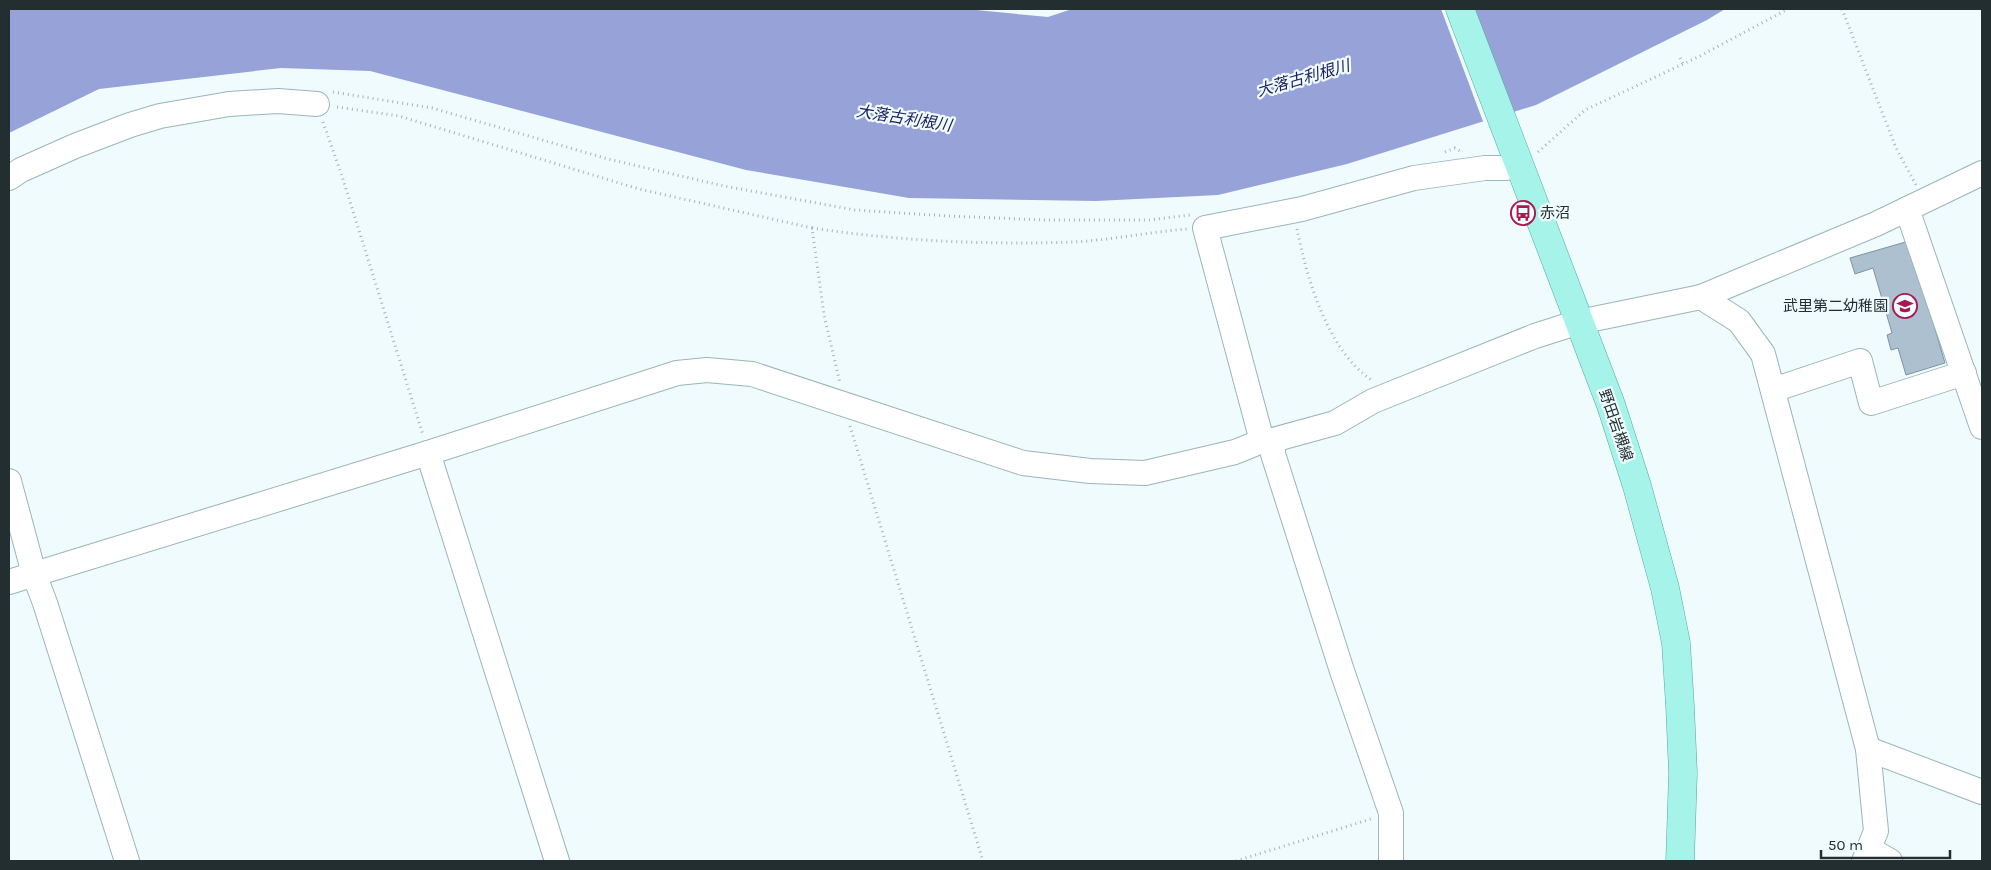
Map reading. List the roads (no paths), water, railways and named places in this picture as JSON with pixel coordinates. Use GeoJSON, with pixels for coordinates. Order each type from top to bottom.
{"type":"FeatureCollection","features":[{"type":"Feature","properties":{"kind":"main road","name":"野田岩槻線"},"geometry":{"type":"LineString","coordinates":[[1460,9],[1611,405],[1637,486],[1664,588],[1676,644],[1680,706],[1683,773],[1680,861]]}},
{"type":"Feature","properties":{"kind":"street"},"geometry":{"type":"LineString","coordinates":[[9,178],[21,170],[75,146],[160,116],[248,103],[278,101],[317,104]]}},
{"type":"Feature","properties":{"kind":"street"},"geometry":{"type":"LineString","coordinates":[[1391,861],[1391,813],[1342,670],[1268,441],[1201,221],[1294,211],[1414,178],[1485,168],[1506,168],[1519,162]]}},
{"type":"Feature","properties":{"kind":"street"},"geometry":{"type":"LineString","coordinates":[[9,582],[428,453],[677,373],[707,370],[752,374],[1023,463],[1090,471],[1145,474],[1235,452],[1335,423],[1373,401],[1535,336],[1579,322],[1700,297],[1876,224],[1982,173]]}},
{"type":"Feature","properties":{"kind":"street"},"geometry":{"type":"LineString","coordinates":[[1916,205],[1964,373],[1982,427]]}},
{"type":"Feature","properties":{"kind":"street"},"geometry":{"type":"LineString","coordinates":[[1700,297],[1739,322],[1763,354],[1868,749],[1876,831],[1867,855],[1890,861]]}},
{"type":"Feature","properties":{"kind":"street"},"geometry":{"type":"LineString","coordinates":[[1773,390],[1860,361],[1871,403],[1964,373]]}},
{"type":"Feature","properties":{"kind":"street"},"geometry":{"type":"LineString","coordinates":[[428,453],[557,861]]}},
{"type":"Feature","properties":{"kind":"street"},"geometry":{"type":"LineString","coordinates":[[9,482],[34,574],[45,603],[127,861]]}},
{"type":"Feature","properties":{"kind":"street"},"geometry":{"type":"LineString","coordinates":[[1868,749],[1982,792]]}},
{"type":"Feature","properties":{"kind":"water","name":"大落古利根川"},"geometry":{"type":"Polygon","coordinates":[[[9,9],[966,9],[1048,17],[1072,9],[1725,9],[1707,20],[1536,105],[1347,164],[1218,195],[1096,201],[909,198],[746,170],[370,71],[281,68],[99,89],[9,133],[9,9]]]}},
{"type":"Feature","properties":{"kind":"place","name":"赤沼"},"geometry":{"type":"Point","coordinates":[1523,213]}},
{"type":"Feature","properties":{"kind":"place","name":"武里第二幼稚園"},"geometry":{"type":"Point","coordinates":[1905,306]}}]}
